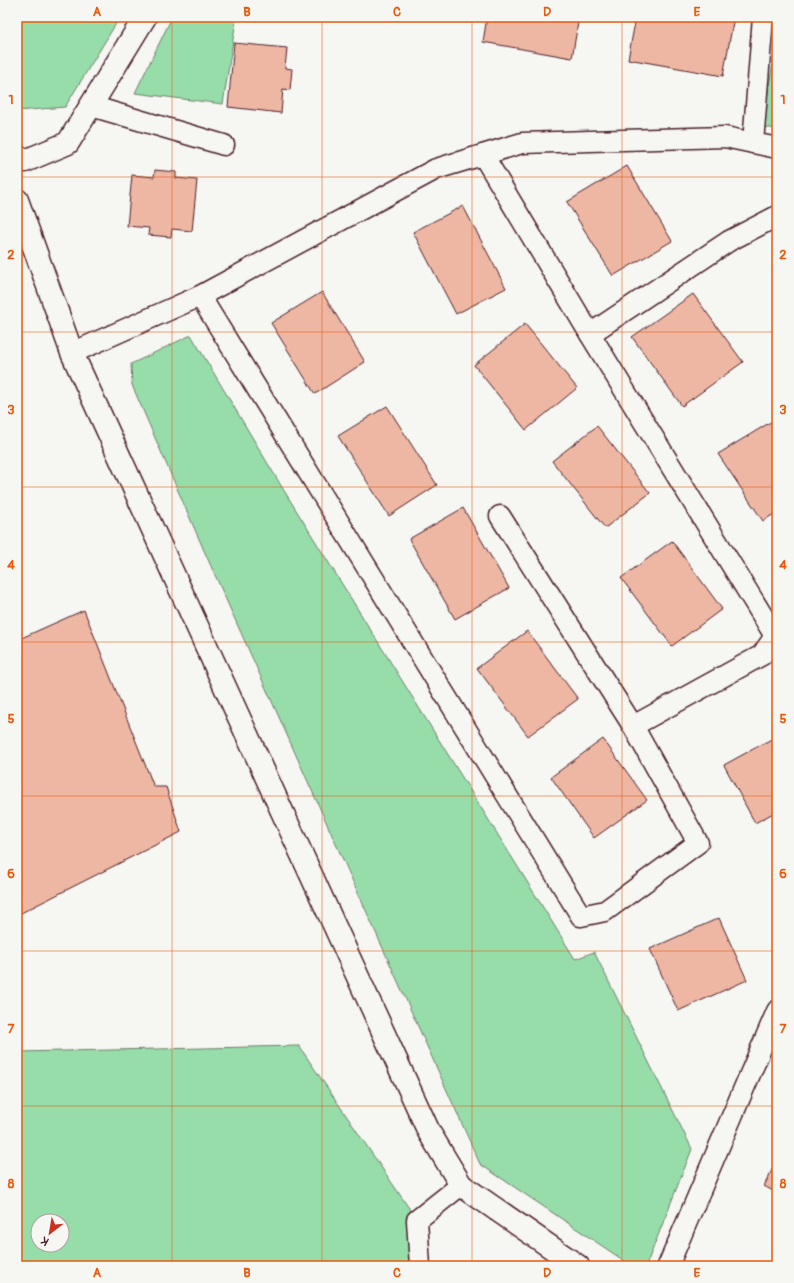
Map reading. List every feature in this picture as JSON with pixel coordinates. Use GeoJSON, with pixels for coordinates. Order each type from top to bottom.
{"type":"FeatureCollection","features":[{"type":"Feature","properties":{"kind":"street"},"geometry":{"type":"LineString","coordinates":[[17,156],[25,161],[68,143],[145,17]]}},
{"type":"Feature","properties":{"kind":"street"},"geometry":{"type":"LineString","coordinates":[[753,143],[763,17]]}},
{"type":"Feature","properties":{"kind":"street"},"geometry":{"type":"LineString","coordinates":[[91,106],[224,145]]}},
{"type":"Feature","properties":{"kind":"street"},"geometry":{"type":"LineString","coordinates":[[72,353],[200,296],[436,169],[522,143],[725,137],[777,148]]}},
{"type":"Feature","properties":{"kind":"street"},"geometry":{"type":"LineString","coordinates":[[483,155],[590,334],[775,636],[762,655],[633,726]]}},
{"type":"Feature","properties":{"kind":"street"},"geometry":{"type":"LineString","coordinates":[[17,200],[72,353],[429,1132],[461,1185],[578,1266]]}},
{"type":"Feature","properties":{"kind":"street"},"geometry":{"type":"LineString","coordinates":[[590,334],[729,241],[777,216]]}},
{"type":"Feature","properties":{"kind":"street"},"geometry":{"type":"LineString","coordinates":[[200,296],[580,916],[605,911],[698,843],[633,726],[500,516]]}},
{"type":"Feature","properties":{"kind":"street"},"geometry":{"type":"LineString","coordinates":[[668,1266],[777,1011]]}},
{"type":"Feature","properties":{"kind":"street"},"geometry":{"type":"LineString","coordinates":[[420,1266],[417,1220],[461,1185]]}},
{"type":"Feature","properties":{"kind":"green space"},"geometry":{"type":"Polygon","coordinates":[[[17,17],[120,17],[65,107],[17,111],[17,17]]]}},
{"type":"Feature","properties":{"kind":"green space"},"geometry":{"type":"Polygon","coordinates":[[[172,17],[210,17],[236,20],[223,104],[135,93],[172,17]]]}},
{"type":"Feature","properties":{"kind":"green space"},"geometry":{"type":"Polygon","coordinates":[[[777,39],[777,129],[762,127],[777,39]]]}},
{"type":"Feature","properties":{"kind":"green space"},"geometry":{"type":"Polygon","coordinates":[[[191,335],[283,489],[575,959],[594,952],[692,1149],[646,1266],[632,1266],[480,1164],[206,555],[132,385],[131,364],[191,335]]]}},
{"type":"Feature","properties":{"kind":"green space"},"geometry":{"type":"Polygon","coordinates":[[[299,1046],[417,1220],[422,1266],[17,1266],[17,1052],[299,1046]]]}},
{"type":"Feature","properties":{"kind":"building"},"geometry":{"type":"Polygon","coordinates":[[[487,17],[579,17],[572,58],[483,42],[487,17]]]}},
{"type":"Feature","properties":{"kind":"building"},"geometry":{"type":"Polygon","coordinates":[[[636,17],[734,17],[723,76],[628,59],[636,17]]]}},
{"type":"Feature","properties":{"kind":"building"},"geometry":{"type":"Polygon","coordinates":[[[234,43],[287,48],[285,68],[292,69],[290,90],[283,89],[281,113],[228,107],[234,43]]]}},
{"type":"Feature","properties":{"kind":"building"},"geometry":{"type":"Polygon","coordinates":[[[627,166],[672,241],[613,276],[567,202],[627,166]]]}},
{"type":"Feature","properties":{"kind":"building"},"geometry":{"type":"Polygon","coordinates":[[[155,170],[176,172],[176,178],[197,180],[192,231],[172,229],[171,237],[148,235],[149,228],[127,226],[132,175],[154,177],[155,170]]]}},
{"type":"Feature","properties":{"kind":"building"},"geometry":{"type":"Polygon","coordinates":[[[463,206],[506,288],[456,314],[413,232],[463,206]]]}},
{"type":"Feature","properties":{"kind":"building"},"geometry":{"type":"Polygon","coordinates":[[[322,292],[365,362],[315,394],[271,323],[322,292]]]}},
{"type":"Feature","properties":{"kind":"building"},"geometry":{"type":"Polygon","coordinates":[[[693,294],[743,362],[682,406],[632,337],[693,294]]]}},
{"type":"Feature","properties":{"kind":"building"},"geometry":{"type":"Polygon","coordinates":[[[525,324],[577,388],[526,430],[474,365],[525,324]]]}},
{"type":"Feature","properties":{"kind":"building"},"geometry":{"type":"Polygon","coordinates":[[[387,406],[437,485],[389,516],[338,436],[387,406]]]}},
{"type":"Feature","properties":{"kind":"building"},"geometry":{"type":"Polygon","coordinates":[[[774,420],[777,425],[777,512],[763,521],[718,454],[774,420]]]}},
{"type":"Feature","properties":{"kind":"building"},"geometry":{"type":"Polygon","coordinates":[[[597,426],[650,493],[605,528],[552,461],[597,426]]]}},
{"type":"Feature","properties":{"kind":"building"},"geometry":{"type":"Polygon","coordinates":[[[463,508],[509,588],[455,619],[409,539],[463,508]]]}},
{"type":"Feature","properties":{"kind":"building"},"geometry":{"type":"Polygon","coordinates":[[[672,541],[722,609],[672,646],[621,578],[672,541]]]}},
{"type":"Feature","properties":{"kind":"building"},"geometry":{"type":"Polygon","coordinates":[[[84,610],[154,787],[166,787],[181,832],[19,914],[17,908],[17,640],[84,610]]]}},
{"type":"Feature","properties":{"kind":"building"},"geometry":{"type":"Polygon","coordinates":[[[527,631],[578,699],[528,736],[477,668],[527,631]]]}},
{"type":"Feature","properties":{"kind":"building"},"geometry":{"type":"Polygon","coordinates":[[[777,736],[777,811],[755,823],[724,765],[777,736]]]}},
{"type":"Feature","properties":{"kind":"building"},"geometry":{"type":"Polygon","coordinates":[[[603,739],[647,800],[594,838],[551,777],[603,739]]]}},
{"type":"Feature","properties":{"kind":"building"},"geometry":{"type":"Polygon","coordinates":[[[719,918],[747,980],[678,1011],[650,949],[719,918]]]}},
{"type":"Feature","properties":{"kind":"building"},"geometry":{"type":"Polygon","coordinates":[[[777,1160],[777,1193],[764,1186],[777,1160]]]}}]}
